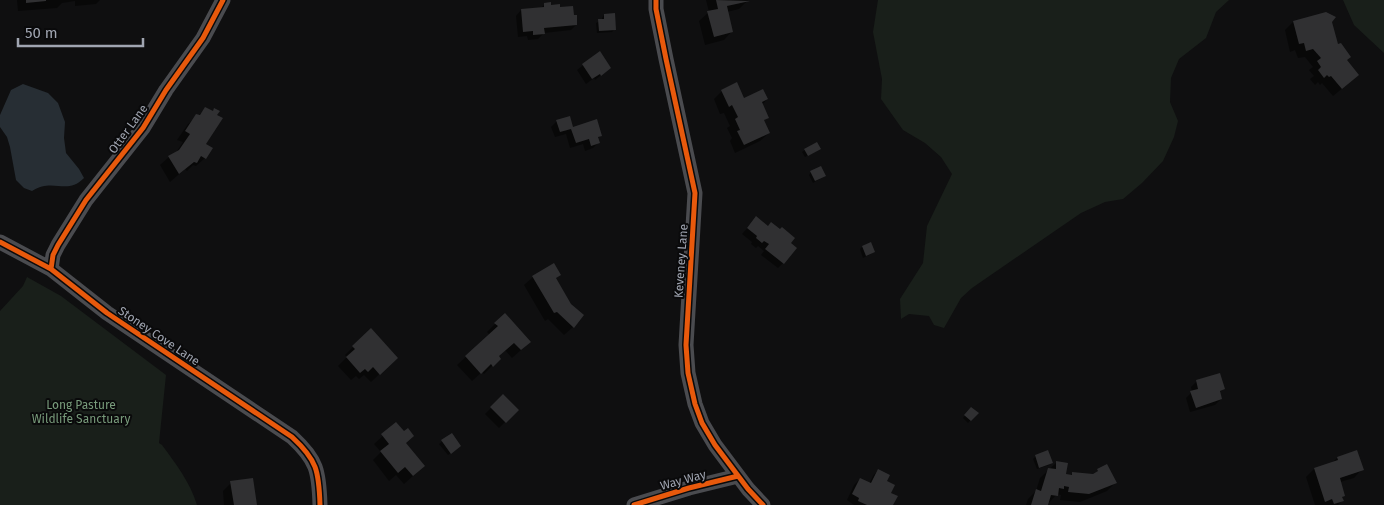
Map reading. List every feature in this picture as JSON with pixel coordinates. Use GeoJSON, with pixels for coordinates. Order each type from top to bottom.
{"type":"FeatureCollection","features":[{"type":"Feature","properties":{"kind":"street","name":"Otter Lane"},"geometry":{"type":"LineString","coordinates":[[51,269],[53,255],[58,245],[86,200],[143,128],[166,90],[203,38],[223,0]]}},
{"type":"Feature","properties":{"kind":"street","name":"Keveney Lane"},"geometry":{"type":"LineString","coordinates":[[656,0],[662,42],[695,193],[687,311],[686,345],[688,373],[695,404],[714,445],[763,505]]}},
{"type":"Feature","properties":{"kind":"street","name":"Stoney Cove Lane"},"geometry":{"type":"LineString","coordinates":[[0,242],[51,269],[107,313],[292,437],[306,450],[315,464],[319,483],[320,505]]}},
{"type":"Feature","properties":{"kind":"street","name":"Way Way"},"geometry":{"type":"LineString","coordinates":[[634,505],[738,476]]}},
{"type":"Feature","properties":{"kind":"green space"},"geometry":{"type":"Polygon","coordinates":[[[878,0],[1229,0],[1216,12],[1206,38],[1179,59],[1171,78],[1170,102],[1178,121],[1174,137],[1163,161],[1123,199],[1105,202],[1081,213],[972,288],[961,298],[944,328],[934,325],[929,316],[909,314],[901,319],[900,299],[923,263],[927,226],[952,174],[941,157],[925,143],[903,130],[881,99],[882,79],[873,32],[878,0]]]}},
{"type":"Feature","properties":{"kind":"green space"},"geometry":{"type":"Polygon","coordinates":[[[1343,0],[1384,0],[1384,53],[1354,25],[1343,0]]]}},
{"type":"Feature","properties":{"kind":"green space","name":"Long Pasture Wildlife Sanctuary"},"geometry":{"type":"Polygon","coordinates":[[[27,277],[61,296],[166,375],[159,443],[182,474],[191,489],[197,505],[0,505],[0,311],[23,286],[27,277]]]}},
{"type":"Feature","properties":{"kind":"shaded area"},"geometry":{"type":"Polygon","coordinates":[[[23,84],[48,93],[58,103],[65,122],[64,138],[66,153],[84,178],[78,183],[71,186],[40,187],[32,191],[24,188],[16,180],[7,137],[0,127],[0,115],[11,90],[23,84]]]}},
{"type":"Feature","properties":{"kind":"building"},"geometry":{"type":"Polygon","coordinates":[[[26,0],[46,0],[46,1],[26,3],[26,0]]]}},
{"type":"Feature","properties":{"kind":"building"},"geometry":{"type":"Polygon","coordinates":[[[716,0],[750,1],[727,6],[733,32],[714,37],[707,11],[718,9],[716,0]]]}},
{"type":"Feature","properties":{"kind":"building"},"geometry":{"type":"Polygon","coordinates":[[[551,2],[551,5],[560,4],[560,7],[573,6],[574,15],[577,15],[577,25],[544,28],[545,34],[533,35],[533,31],[523,32],[521,9],[544,7],[544,3],[551,2]]]}},
{"type":"Feature","properties":{"kind":"building"},"geometry":{"type":"Polygon","coordinates":[[[1326,12],[1336,17],[1332,22],[1338,44],[1341,43],[1351,57],[1347,60],[1359,75],[1342,89],[1331,76],[1327,75],[1324,78],[1318,70],[1321,67],[1317,61],[1321,58],[1313,49],[1306,51],[1304,43],[1299,44],[1293,21],[1326,12]]]}},
{"type":"Feature","properties":{"kind":"building"},"geometry":{"type":"Polygon","coordinates":[[[615,13],[616,30],[599,31],[598,19],[604,19],[604,14],[615,13]]]}},
{"type":"Feature","properties":{"kind":"building"},"geometry":{"type":"Polygon","coordinates":[[[600,51],[611,68],[601,76],[600,74],[592,79],[582,64],[600,51]]]}},
{"type":"Feature","properties":{"kind":"building"},"geometry":{"type":"Polygon","coordinates":[[[737,82],[744,98],[763,89],[768,99],[762,102],[769,118],[764,120],[770,133],[744,145],[737,131],[740,130],[735,119],[738,117],[732,105],[729,107],[721,90],[737,82]]]}},
{"type":"Feature","properties":{"kind":"building"},"geometry":{"type":"Polygon","coordinates":[[[205,107],[213,111],[214,108],[220,111],[217,115],[223,118],[206,144],[213,148],[206,159],[201,156],[197,163],[194,162],[179,174],[168,156],[179,150],[190,134],[185,131],[196,114],[200,115],[205,107]]]}},
{"type":"Feature","properties":{"kind":"building"},"geometry":{"type":"Polygon","coordinates":[[[570,116],[573,127],[597,119],[602,136],[598,137],[600,143],[591,146],[589,139],[576,143],[571,129],[560,132],[556,120],[570,116]]]}},
{"type":"Feature","properties":{"kind":"building"},"geometry":{"type":"Polygon","coordinates":[[[817,142],[821,149],[808,156],[804,149],[817,142]]]}},
{"type":"Feature","properties":{"kind":"building"},"geometry":{"type":"Polygon","coordinates":[[[821,166],[826,176],[815,181],[810,171],[821,166]]]}},
{"type":"Feature","properties":{"kind":"building"},"geometry":{"type":"Polygon","coordinates":[[[756,216],[768,226],[771,222],[780,229],[782,227],[795,238],[791,243],[797,248],[784,264],[765,249],[769,244],[764,241],[762,243],[747,228],[756,216]]]}},
{"type":"Feature","properties":{"kind":"building"},"geometry":{"type":"Polygon","coordinates":[[[871,242],[875,252],[866,256],[862,246],[871,242]]]}},
{"type":"Feature","properties":{"kind":"building"},"geometry":{"type":"Polygon","coordinates":[[[554,263],[561,275],[556,278],[571,304],[584,315],[574,328],[557,312],[554,313],[532,276],[554,263]]]}},
{"type":"Feature","properties":{"kind":"building"},"geometry":{"type":"Polygon","coordinates":[[[505,313],[531,342],[521,350],[514,343],[499,356],[501,359],[493,367],[491,364],[481,374],[465,356],[498,326],[494,323],[505,313]]]}},
{"type":"Feature","properties":{"kind":"building"},"geometry":{"type":"Polygon","coordinates":[[[371,328],[398,358],[380,375],[373,367],[368,372],[365,369],[360,373],[346,357],[355,349],[352,346],[371,328]]]}},
{"type":"Feature","properties":{"kind":"building"},"geometry":{"type":"Polygon","coordinates":[[[1220,373],[1225,389],[1220,391],[1222,399],[1196,408],[1190,391],[1198,389],[1196,380],[1220,373]]]}},
{"type":"Feature","properties":{"kind":"building"},"geometry":{"type":"Polygon","coordinates":[[[503,394],[519,410],[506,423],[490,407],[503,394]]]}},
{"type":"Feature","properties":{"kind":"building"},"geometry":{"type":"Polygon","coordinates":[[[971,407],[979,413],[971,421],[964,415],[971,407]]]}},
{"type":"Feature","properties":{"kind":"building"},"geometry":{"type":"Polygon","coordinates":[[[396,422],[404,431],[408,428],[414,436],[406,443],[425,466],[413,476],[405,467],[398,473],[380,451],[389,444],[381,434],[396,422]]]}},
{"type":"Feature","properties":{"kind":"building"},"geometry":{"type":"Polygon","coordinates":[[[452,433],[461,446],[451,454],[441,440],[452,433]]]}},
{"type":"Feature","properties":{"kind":"building"},"geometry":{"type":"Polygon","coordinates":[[[1048,450],[1053,463],[1039,468],[1035,455],[1048,450]]]}},
{"type":"Feature","properties":{"kind":"building"},"geometry":{"type":"Polygon","coordinates":[[[1357,450],[1364,470],[1340,478],[1345,496],[1342,497],[1344,501],[1334,504],[1332,499],[1325,502],[1314,468],[1338,460],[1337,457],[1357,450]]]}},
{"type":"Feature","properties":{"kind":"building"},"geometry":{"type":"Polygon","coordinates":[[[1056,461],[1068,463],[1066,474],[1072,475],[1072,472],[1093,474],[1098,471],[1097,469],[1107,464],[1117,483],[1089,494],[1068,492],[1069,487],[1064,486],[1064,489],[1059,488],[1058,496],[1051,495],[1048,505],[1031,505],[1036,489],[1041,491],[1048,468],[1056,469],[1056,461]]]}},
{"type":"Feature","properties":{"kind":"building"},"geometry":{"type":"Polygon","coordinates":[[[878,469],[890,475],[887,481],[895,485],[891,493],[898,496],[893,505],[867,505],[858,501],[859,498],[852,494],[860,478],[871,483],[878,469]]]}},
{"type":"Feature","properties":{"kind":"building"},"geometry":{"type":"Polygon","coordinates":[[[253,478],[257,505],[234,505],[230,481],[253,478]]]}},
{"type":"Feature","properties":{"kind":"cycle path"},"geometry":{"type":"LineString","coordinates":[[51,269],[53,255],[58,245],[86,200],[143,128],[166,90],[203,38],[223,0]]}},
{"type":"Feature","properties":{"kind":"cycle path"},"geometry":{"type":"LineString","coordinates":[[656,0],[656,9],[666,59],[695,193],[686,345],[688,373],[695,404],[702,423],[715,445],[748,489],[763,505]]}},
{"type":"Feature","properties":{"kind":"cycle path"},"geometry":{"type":"LineString","coordinates":[[0,242],[51,269],[107,313],[292,437],[307,453],[315,467],[319,483],[320,505]]}},
{"type":"Feature","properties":{"kind":"cycle path"},"geometry":{"type":"LineString","coordinates":[[634,505],[689,488],[738,476]]}}]}
